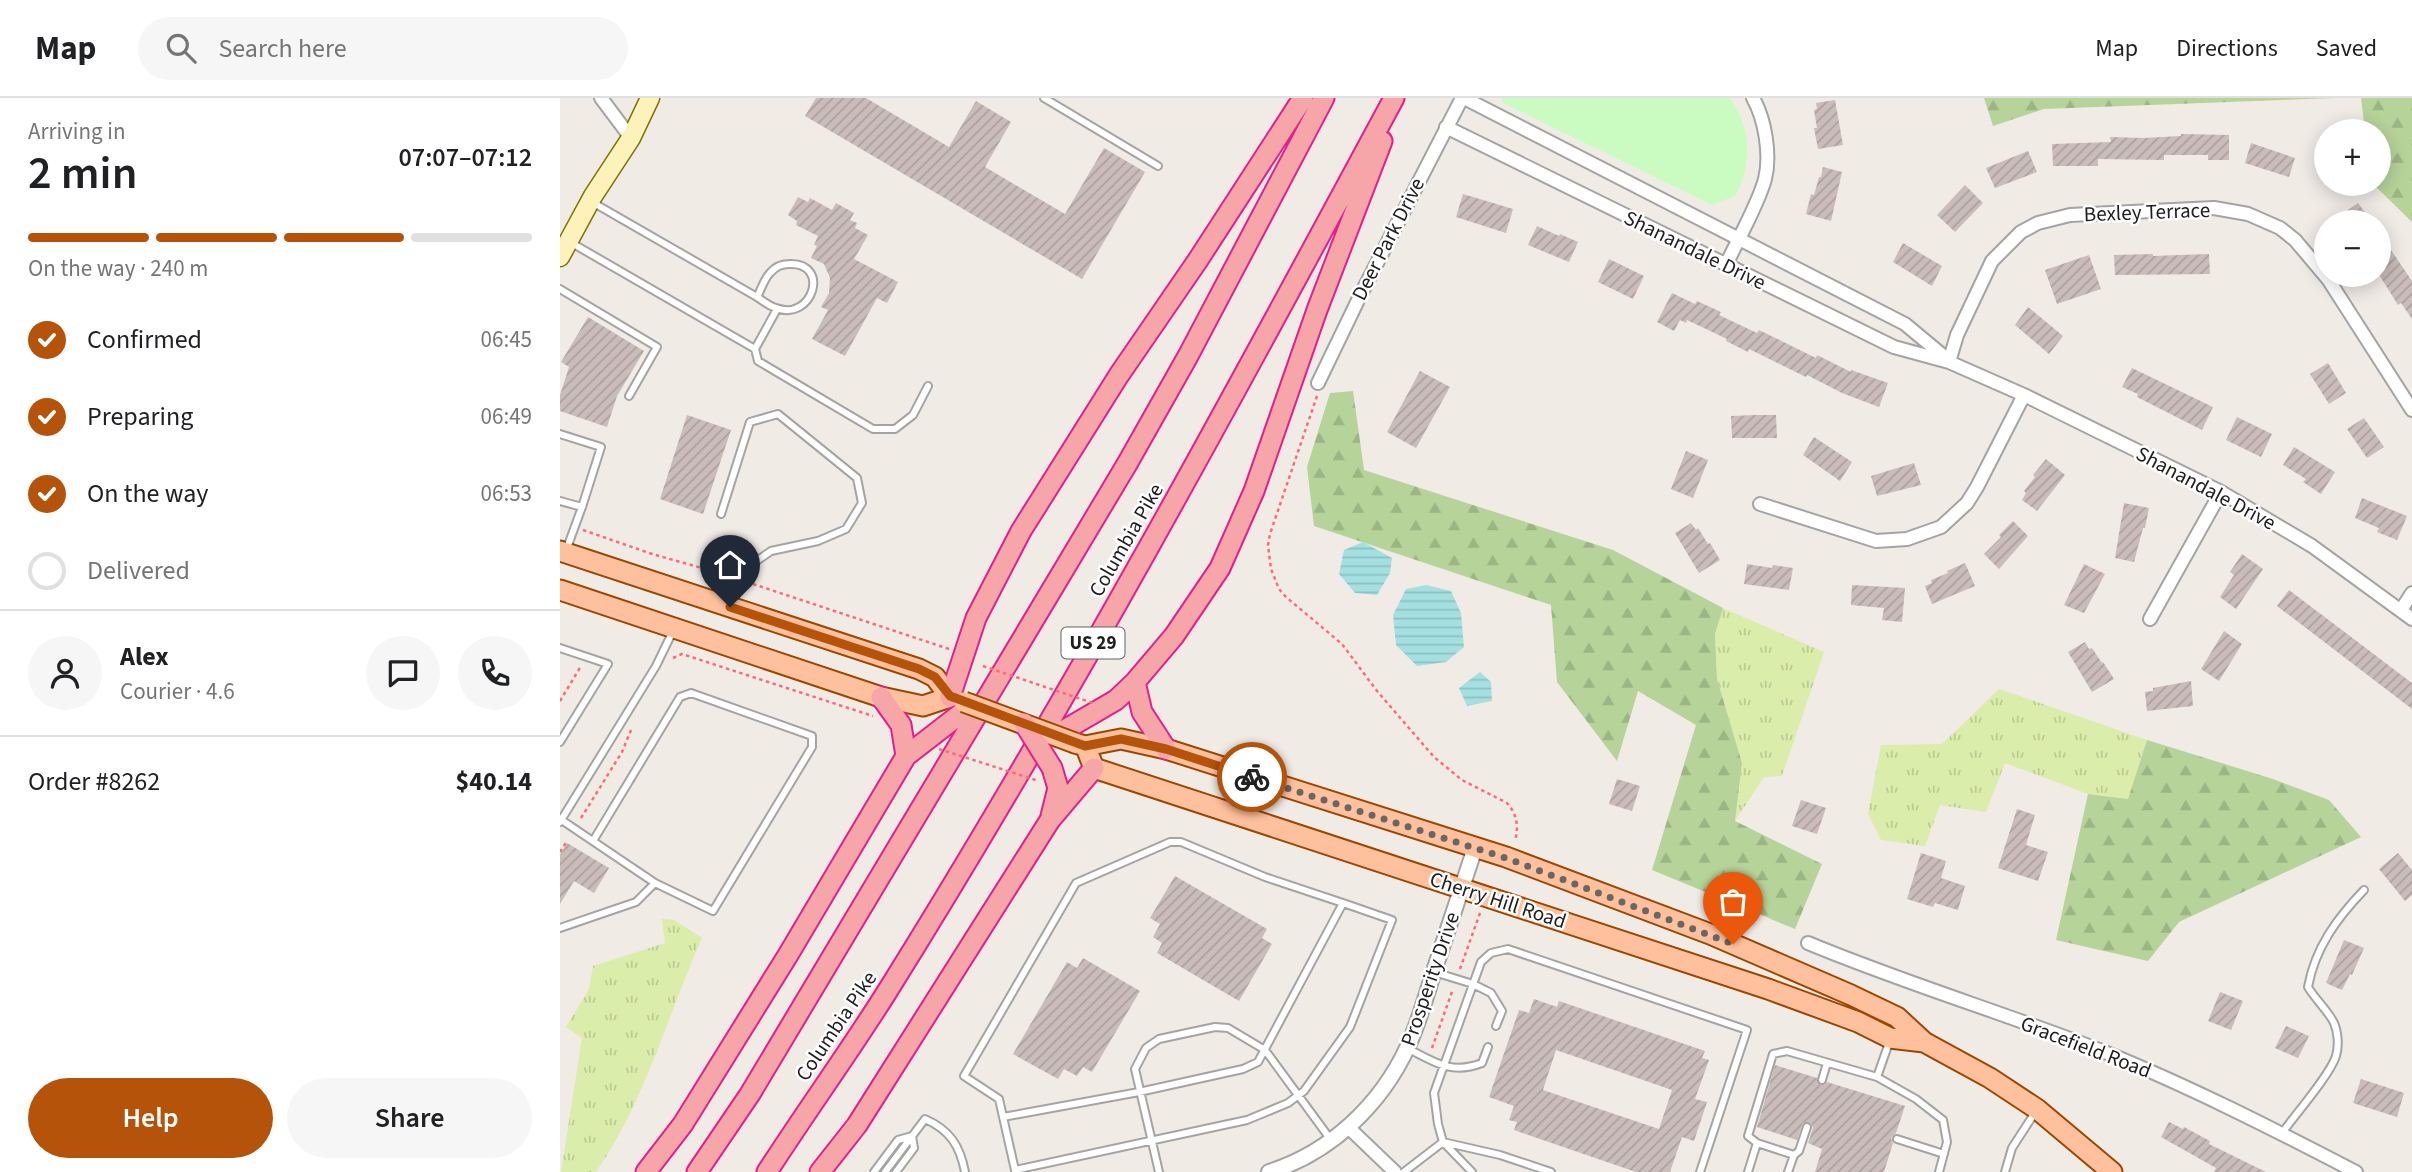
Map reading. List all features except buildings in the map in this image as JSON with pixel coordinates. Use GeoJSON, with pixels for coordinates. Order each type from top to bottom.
{"type":"FeatureCollection","features":[{"type":"Feature","properties":{"kind":"highway"},"geometry":{"type":"LineString","coordinates":[[646,1172],[683,1124],[788,955],[906,755],[961,705],[963,657],[976,618],[1021,531],[1119,375],[1198,260],[1303,98]]}},
{"type":"Feature","properties":{"kind":"highway","name":"Columbia Pike"},"geometry":{"type":"LineString","coordinates":[[697,1172],[750,1094],[1127,464],[1188,356],[1324,98]]}},
{"type":"Feature","properties":{"kind":"highway"},"geometry":{"type":"LineString","coordinates":[[1056,735],[1092,709],[1116,700],[1135,682],[1174,636],[1220,568],[1254,491],[1317,310],[1397,98]]}},
{"type":"Feature","properties":{"kind":"highway","name":"Columbia Pike"},"geometry":{"type":"LineString","coordinates":[[766,1172],[884,998],[1007,794],[1231,400],[1397,98]]}},
{"type":"Feature","properties":{"kind":"highway"},"geometry":{"type":"LineString","coordinates":[[1135,682],[1142,712],[1166,749]]}},
{"type":"Feature","properties":{"kind":"highway"},"geometry":{"type":"LineString","coordinates":[[881,697],[901,725],[906,755]]}},
{"type":"Feature","properties":{"kind":"highway"},"geometry":{"type":"LineString","coordinates":[[1024,723],[1049,776],[1058,788],[1050,820]]}},
{"type":"Feature","properties":{"kind":"highway"},"geometry":{"type":"LineString","coordinates":[[820,1172],[857,1125],[1050,820],[1094,768]]}},
{"type":"Feature","properties":{"kind":"main road"},"geometry":{"type":"LineString","coordinates":[[564,247],[631,138],[650,98]]}},
{"type":"Feature","properties":{"kind":"main road"},"geometry":{"type":"LineString","coordinates":[[562,552],[919,669],[935,677],[961,705]]}},
{"type":"Feature","properties":{"kind":"main road"},"geometry":{"type":"LineString","coordinates":[[560,590],[881,697],[923,706],[961,705],[1024,723],[1080,744],[1094,768]]}},
{"type":"Feature","properties":{"kind":"main road","name":"Cherry Hill Road"},"geometry":{"type":"LineString","coordinates":[[1080,744],[1121,739],[1166,749],[1475,848],[1598,891],[1781,964],[1898,1017],[1924,1042],[1981,1073],[2037,1109],[2112,1172]]}},
{"type":"Feature","properties":{"kind":"main road","name":"Cherry Hill Road"},"geometry":{"type":"LineString","coordinates":[[1094,768],[1768,989],[1858,1022],[1891,1038],[1924,1042]]}},
{"type":"Feature","properties":{"kind":"street"},"geometry":{"type":"LineString","coordinates":[[601,98],[631,138]]}},
{"type":"Feature","properties":{"kind":"street","name":"Deer Park Drive"},"geometry":{"type":"LineString","coordinates":[[1318,383],[1463,98]]}},
{"type":"Feature","properties":{"kind":"street","name":"Shanandale Drive"},"geometry":{"type":"LineString","coordinates":[[1463,98],[1905,324],[1950,362]]}},
{"type":"Feature","properties":{"kind":"street"},"geometry":{"type":"LineString","coordinates":[[1726,265],[1765,180],[1768,164],[1761,116],[1753,98]]}},
{"type":"Feature","properties":{"kind":"street","name":"Shanandale Drive"},"geometry":{"type":"LineString","coordinates":[[1446,127],[1894,347],[1950,362],[2024,395],[2221,492],[2312,546],[2407,615]]}},
{"type":"Feature","properties":{"kind":"street","name":"Bexley Terrace"},"geometry":{"type":"LineString","coordinates":[[1950,362],[1957,335],[1993,261],[2021,232],[2038,223],[2070,215],[2214,208],[2248,214],[2280,228],[2295,240],[2328,279],[2412,411]]}},
{"type":"Feature","properties":{"kind":"street"},"geometry":{"type":"LineString","coordinates":[[1760,504],[1875,541],[1908,539],[1941,527],[1967,503],[2024,395]]}},
{"type":"Feature","properties":{"kind":"street"},"geometry":{"type":"LineString","coordinates":[[2150,619],[2221,492]]}},
{"type":"Feature","properties":{"kind":"street"},"geometry":{"type":"LineString","coordinates":[[2407,615],[2412,593]]}},
{"type":"Feature","properties":{"kind":"street","name":"Prosperity Drive"},"geometry":{"type":"LineString","coordinates":[[1269,1172],[1300,1160],[1331,1140],[1348,1128],[1380,1094],[1407,1048],[1475,848]]}},
{"type":"Feature","properties":{"kind":"street","name":"Gracefield Road"},"geometry":{"type":"LineString","coordinates":[[1808,943],[1868,968],[2102,1052],[2219,1102],[2356,1172]]}},
{"type":"Feature","properties":{"kind":"street"},"geometry":{"type":"LineString","coordinates":[[1348,1128],[1395,1172]]}},
{"type":"Feature","properties":{"kind":"lane"},"geometry":{"type":"LineString","coordinates":[[1044,98],[1158,166]]}},
{"type":"Feature","properties":{"kind":"lane"},"geometry":{"type":"LineString","coordinates":[[590,201],[777,309],[790,310],[810,299],[814,289],[813,279],[809,270],[795,264],[781,264],[769,273],[757,297]]}},
{"type":"Feature","properties":{"kind":"lane"},"geometry":{"type":"LineString","coordinates":[[564,247],[755,349]]}},
{"type":"Feature","properties":{"kind":"lane"},"geometry":{"type":"LineString","coordinates":[[560,289],[657,346],[629,396]]}},
{"type":"Feature","properties":{"kind":"lane"},"geometry":{"type":"LineString","coordinates":[[777,309],[755,349],[758,361],[873,429],[895,429],[913,415],[928,386]]}},
{"type":"Feature","properties":{"kind":"lane"},"geometry":{"type":"LineString","coordinates":[[721,514],[751,422],[778,414],[857,478],[862,503],[846,529],[818,541],[771,551],[748,567],[730,607]]}},
{"type":"Feature","properties":{"kind":"lane"},"geometry":{"type":"LineString","coordinates":[[560,434],[601,447],[575,527],[562,552]]}},
{"type":"Feature","properties":{"kind":"lane"},"geometry":{"type":"LineString","coordinates":[[560,501],[582,508]]}},
{"type":"Feature","properties":{"kind":"lane"},"geometry":{"type":"LineString","coordinates":[[593,841],[680,696],[691,693],[812,736],[812,747],[713,911],[655,883],[560,821],[656,666],[674,629]]}},
{"type":"Feature","properties":{"kind":"lane"},"geometry":{"type":"LineString","coordinates":[[560,648],[607,664],[560,742]]}},
{"type":"Feature","properties":{"kind":"lane"},"geometry":{"type":"LineString","coordinates":[[1170,842],[1181,842],[1265,877],[1343,904],[1392,920],[1350,1027],[1304,1091],[1288,1103],[1247,1120],[1015,1171],[999,1099],[964,1076],[1076,883],[1170,842]]}},
{"type":"Feature","properties":{"kind":"lane"},"geometry":{"type":"LineString","coordinates":[[560,928],[636,902],[655,883]]}},
{"type":"Feature","properties":{"kind":"lane"},"geometry":{"type":"LineString","coordinates":[[2282,1133],[2319,1084],[2336,1056],[2337,1032],[2332,1019],[2308,988],[2311,969],[2328,933],[2343,911],[2364,890]]}},
{"type":"Feature","properties":{"kind":"lane"},"geometry":{"type":"LineString","coordinates":[[1003,1117],[1139,1092],[1243,1069],[1258,1062],[1343,904]]}},
{"type":"Feature","properties":{"kind":"lane"},"geometry":{"type":"LineString","coordinates":[[1472,1172],[1443,1142],[1434,1093],[1481,962],[1491,953],[1508,949],[1747,1030],[1700,1172]]}},
{"type":"Feature","properties":{"kind":"lane"},"geometry":{"type":"LineString","coordinates":[[1434,972],[1474,984],[1491,993],[1502,1011],[1496,1026]]}},
{"type":"Feature","properties":{"kind":"lane"},"geometry":{"type":"LineString","coordinates":[[1159,1172],[1135,1069],[1146,1048],[1159,1039],[1215,1027],[1228,1028],[1265,1050],[1331,1140]]}},
{"type":"Feature","properties":{"kind":"lane"},"geometry":{"type":"LineString","coordinates":[[1877,1077],[1891,1038]]}},
{"type":"Feature","properties":{"kind":"lane"},"geometry":{"type":"LineString","coordinates":[[1407,1048],[1442,1067],[1467,1069],[1482,1063],[1488,1047]]}},
{"type":"Feature","properties":{"kind":"lane"},"geometry":{"type":"LineString","coordinates":[[1794,1155],[1757,1143],[1748,1136],[1773,1054],[1787,1051],[1877,1077],[1916,1099],[1943,1120],[1947,1142],[1939,1172]]}},
{"type":"Feature","properties":{"kind":"lane"},"geometry":{"type":"LineString","coordinates":[[1822,1080],[1827,1063]]}},
{"type":"Feature","properties":{"kind":"lane"},"geometry":{"type":"LineString","coordinates":[[2005,1172],[2012,1148],[2037,1109]]}},
{"type":"Feature","properties":{"kind":"lane"},"geometry":{"type":"LineString","coordinates":[[885,1172],[925,1119],[945,1129],[953,1138],[965,1172]]}},
{"type":"Feature","properties":{"kind":"lane"},"geometry":{"type":"LineString","coordinates":[[1788,1172],[1807,1127]]}},
{"type":"Feature","properties":{"kind":"lane"},"geometry":{"type":"LineString","coordinates":[[873,1172],[898,1140],[912,1136]]}},
{"type":"Feature","properties":{"kind":"lane"},"geometry":{"type":"LineString","coordinates":[[896,1172],[914,1148],[912,1136]]}},
{"type":"Feature","properties":{"kind":"lane"},"geometry":{"type":"LineString","coordinates":[[1897,1139],[1944,1154]]}},
{"type":"Feature","properties":{"kind":"lane"},"geometry":{"type":"LineString","coordinates":[[1404,1172],[1443,1142]]}},
{"type":"Feature","properties":{"kind":"lane"},"geometry":{"type":"LineString","coordinates":[[1443,1142],[1500,1155],[1551,1172]]}},
{"type":"Feature","properties":{"kind":"lane"},"geometry":{"type":"LineString","coordinates":[[1748,1172],[1757,1143]]}},
{"type":"Feature","properties":{"kind":"path"},"geometry":{"type":"LineString","coordinates":[[1318,383],[1315,404],[1269,534],[1269,556],[1275,580],[1293,604],[1342,644],[1377,691],[1434,757],[1476,789],[1507,803],[1512,809],[1518,828],[1516,840]]}},
{"type":"Feature","properties":{"kind":"path"},"geometry":{"type":"LineString","coordinates":[[575,527],[652,554],[943,645],[983,666],[1092,709]]}},
{"type":"Feature","properties":{"kind":"path"},"geometry":{"type":"LineString","coordinates":[[667,668],[674,657],[682,654],[874,716]]}},
{"type":"Feature","properties":{"kind":"path"},"geometry":{"type":"LineString","coordinates":[[560,701],[585,656]]}},
{"type":"Feature","properties":{"kind":"path"},"geometry":{"type":"LineString","coordinates":[[581,818],[622,752],[633,724]]}},
{"type":"Feature","properties":{"kind":"path"},"geometry":{"type":"LineString","coordinates":[[939,749],[1049,776]]}},
{"type":"Feature","properties":{"kind":"path"},"geometry":{"type":"LineString","coordinates":[[560,852],[567,841]]}},
{"type":"Feature","properties":{"kind":"green space"},"geometry":{"type":"Polygon","coordinates":[[[1502,98],[1730,98],[1746,134],[1747,159],[1741,184],[1735,196],[1712,205],[1503,103],[1502,98]]]}},
{"type":"Feature","properties":{"kind":"green space"},"geometry":{"type":"Polygon","coordinates":[[[1984,98],[2335,98],[2044,109],[1993,126],[1984,98]]]}},
{"type":"Feature","properties":{"kind":"green space"},"geometry":{"type":"Polygon","coordinates":[[[2361,98],[2412,98],[2412,222],[2385,196],[2391,196],[2391,119],[2364,119],[2361,98]]]}},
{"type":"Feature","properties":{"kind":"green space"},"geometry":{"type":"Polygon","coordinates":[[[1353,391],[1364,470],[1613,550],[1723,608],[1715,634],[1717,679],[1742,763],[1735,821],[1822,864],[1795,929],[1652,870],[1696,725],[1638,691],[1617,761],[1557,682],[1551,605],[1314,526],[1307,467],[1330,393],[1353,391]]]}},
{"type":"Feature","properties":{"kind":"green space"},"geometry":{"type":"Polygon","coordinates":[[[1723,608],[1824,652],[1782,776],[1764,777],[1735,821],[1742,763],[1717,679],[1715,634],[1723,608]]]}},
{"type":"Feature","properties":{"kind":"green space"},"geometry":{"type":"Polygon","coordinates":[[[1999,689],[2147,740],[2128,799],[2088,794],[2005,763],[1986,812],[1940,805],[1925,846],[1881,840],[1868,814],[1881,745],[1942,744],[1999,689]]]}},
{"type":"Feature","properties":{"kind":"green space"},"geometry":{"type":"Polygon","coordinates":[[[2147,740],[2273,779],[2329,800],[2361,837],[2179,922],[2148,961],[2056,940],[2088,794],[2128,799],[2147,740]]]}},
{"type":"Feature","properties":{"kind":"green space"},"geometry":{"type":"Polygon","coordinates":[[[662,919],[674,920],[702,938],[642,1088],[613,1145],[596,1172],[561,1172],[582,1038],[566,1027],[589,989],[593,966],[665,943],[662,919]]]}},
{"type":"Feature","properties":{"kind":"water"},"geometry":{"type":"Polygon","coordinates":[[[1363,542],[1392,558],[1390,573],[1377,595],[1355,593],[1339,574],[1344,550],[1363,542]]]}},
{"type":"Feature","properties":{"kind":"water"},"geometry":{"type":"Polygon","coordinates":[[[1426,585],[1451,591],[1461,613],[1464,647],[1446,662],[1417,666],[1396,645],[1393,615],[1406,589],[1426,585]]]}},
{"type":"Feature","properties":{"kind":"water"},"geometry":{"type":"Polygon","coordinates":[[[1480,672],[1491,682],[1492,701],[1467,706],[1459,688],[1480,672]]]}},
{"type":"Feature","properties":{"kind":"way so far"},"geometry":{"type":"LineString","coordinates":[[1252,777],[1506,858],[1733,944]]}},
{"type":"Feature","properties":{"kind":"route"},"geometry":{"type":"LineString","coordinates":[[730,607],[919,669],[935,677],[950,696],[1085,746],[1121,739],[1166,749],[1252,777]]}}]}
